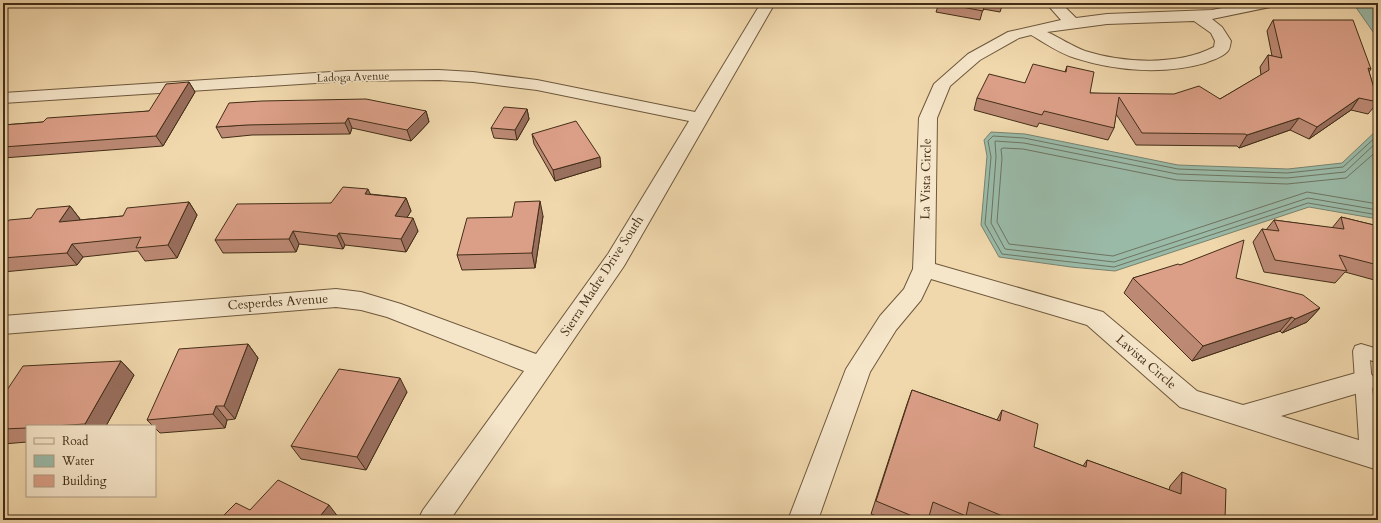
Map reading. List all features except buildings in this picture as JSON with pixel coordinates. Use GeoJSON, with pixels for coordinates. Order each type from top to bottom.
{"type":"FeatureCollection","features":[{"type":"Feature","properties":{"kind":"street","name":"Sierra Madre Drive South"},"geometry":{"type":"LineString","coordinates":[[434,520],[616,260],[768,3]]}},
{"type":"Feature","properties":{"kind":"street"},"geometry":{"type":"LineString","coordinates":[[1053,3],[1071,22]]}},
{"type":"Feature","properties":{"kind":"street","name":"La Vista Circle"},"geometry":{"type":"LineString","coordinates":[[803,520],[859,369],[888,323],[913,294],[924,269],[928,118],[942,84],[974,58],[1014,35],[1033,30],[1071,22],[1107,18],[1198,16],[1238,10],[1270,3]]}},
{"type":"Feature","properties":{"kind":"street"},"geometry":{"type":"LineString","coordinates":[[1033,30],[1078,54],[1110,61],[1146,66],[1181,63],[1212,56],[1221,49],[1223,41],[1217,30],[1198,16]]}},
{"type":"Feature","properties":{"kind":"street","name":"Ladoga Avenue"},"geometry":{"type":"LineString","coordinates":[[3,98],[347,76],[439,75],[473,77],[537,85],[699,118]]}},
{"type":"Feature","properties":{"kind":"street","name":"Lavista Circle"},"geometry":{"type":"LineString","coordinates":[[924,269],[1095,318],[1189,400],[1373,457]]}},
{"type":"Feature","properties":{"kind":"street","name":"Cesperdes Avenue"},"geometry":{"type":"LineString","coordinates":[[3,325],[336,298],[361,301],[393,310],[542,367]]}},
{"type":"Feature","properties":{"kind":"street"},"geometry":{"type":"LineString","coordinates":[[1243,416],[1363,382]]}},
{"type":"Feature","properties":{"kind":"lane","name":"Lavista Circle"},"geometry":{"type":"LineString","coordinates":[[1373,457],[1360,351],[1378,356]]}},
{"type":"Feature","properties":{"kind":"water"},"geometry":{"type":"Polygon","coordinates":[[[1362,3],[1378,3],[1378,39],[1355,6],[1362,3]]]}},
{"type":"Feature","properties":{"kind":"water"},"geometry":{"type":"Polygon","coordinates":[[[1378,129],[1378,219],[1309,207],[1115,271],[1071,267],[999,257],[981,225],[987,156],[984,140],[991,132],[1025,134],[1178,165],[1288,169],[1342,163],[1378,129]]]}}]}
